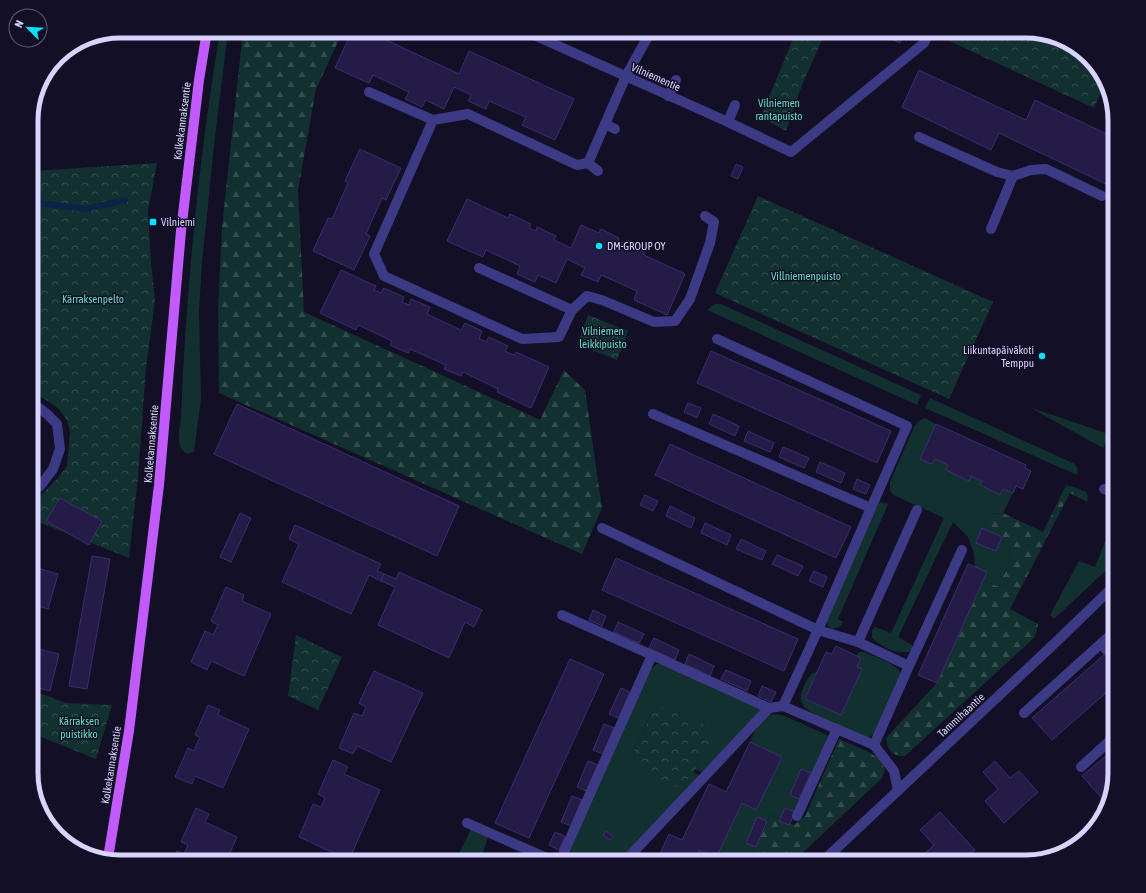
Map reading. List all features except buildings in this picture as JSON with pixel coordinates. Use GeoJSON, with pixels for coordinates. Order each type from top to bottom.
{"type":"FeatureCollection","features":[{"type":"Feature","properties":{"kind":"main road","name":"Kolkekannaksentie"},"geometry":{"type":"LineString","coordinates":[[109,854],[129,730],[159,485],[181,231],[199,80],[206,38]]}},
{"type":"Feature","properties":{"kind":"street","name":"Vilniementie"},"geometry":{"type":"LineString","coordinates":[[541,38],[791,152],[924,43],[926,38]]}},
{"type":"Feature","properties":{"kind":"street"},"geometry":{"type":"LineString","coordinates":[[588,163],[626,76],[647,38]]}},
{"type":"Feature","properties":{"kind":"street"},"geometry":{"type":"LineString","coordinates":[[668,96],[676,80]]}},
{"type":"Feature","properties":{"kind":"street"},"geometry":{"type":"LineString","coordinates":[[369,92],[433,120],[468,114],[577,165],[588,163],[598,171]]}},
{"type":"Feature","properties":{"kind":"street"},"geometry":{"type":"LineString","coordinates":[[728,122],[735,106]]}},
{"type":"Feature","properties":{"kind":"street"},"geometry":{"type":"LineString","coordinates":[[433,120],[374,254],[384,276],[522,339],[559,337],[572,310],[587,296],[602,300],[654,322],[675,321],[690,299],[710,242],[714,222],[705,216]]}},
{"type":"Feature","properties":{"kind":"street"},"geometry":{"type":"LineString","coordinates":[[605,124],[616,129]]}},
{"type":"Feature","properties":{"kind":"street"},"geometry":{"type":"LineString","coordinates":[[919,137],[997,172],[1013,176],[1031,170],[1046,169],[1102,196]]}},
{"type":"Feature","properties":{"kind":"street"},"geometry":{"type":"LineString","coordinates":[[991,229],[1013,176]]}},
{"type":"Feature","properties":{"kind":"street"},"geometry":{"type":"LineString","coordinates":[[479,268],[572,310]]}},
{"type":"Feature","properties":{"kind":"street"},"geometry":{"type":"LineString","coordinates":[[717,340],[907,426],[818,630],[783,706]]}},
{"type":"Feature","properties":{"kind":"street"},"geometry":{"type":"LineString","coordinates":[[38,407],[57,424],[60,449],[53,469],[38,488]]}},
{"type":"Feature","properties":{"kind":"street"},"geometry":{"type":"LineString","coordinates":[[653,414],[871,508]]}},
{"type":"Feature","properties":{"kind":"street"},"geometry":{"type":"LineString","coordinates":[[1104,489],[1108,490]]}},
{"type":"Feature","properties":{"kind":"street"},"geometry":{"type":"LineString","coordinates":[[858,642],[917,510]]}},
{"type":"Feature","properties":{"kind":"street"},"geometry":{"type":"LineString","coordinates":[[602,528],[818,630],[858,642],[909,666]]}},
{"type":"Feature","properties":{"kind":"street"},"geometry":{"type":"LineString","coordinates":[[874,744],[962,550]]}},
{"type":"Feature","properties":{"kind":"street","name":"Tammihaantie"},"geometry":{"type":"LineString","coordinates":[[829,855],[1108,592]]}},
{"type":"Feature","properties":{"kind":"street"},"geometry":{"type":"LineString","coordinates":[[562,614],[769,708],[783,706],[874,744],[894,771],[898,791]]}},
{"type":"Feature","properties":{"kind":"street"},"geometry":{"type":"LineString","coordinates":[[1024,713],[1108,638]]}},
{"type":"Feature","properties":{"kind":"street"},"geometry":{"type":"LineString","coordinates":[[1101,644],[1108,652]]}},
{"type":"Feature","properties":{"kind":"street"},"geometry":{"type":"LineString","coordinates":[[565,855],[564,852],[652,656]]}},
{"type":"Feature","properties":{"kind":"street"},"geometry":{"type":"LineString","coordinates":[[631,855],[769,708]]}},
{"type":"Feature","properties":{"kind":"street"},"geometry":{"type":"LineString","coordinates":[[797,816],[836,728]]}},
{"type":"Feature","properties":{"kind":"street"},"geometry":{"type":"LineString","coordinates":[[1081,767],[1108,742]]}},
{"type":"Feature","properties":{"kind":"street"},"geometry":{"type":"LineString","coordinates":[[467,823],[540,855]]}},
{"type":"Feature","properties":{"kind":"green space"},"geometry":{"type":"Polygon","coordinates":[[[219,38],[227,38],[202,263],[199,311],[201,400],[194,452],[187,454],[180,447],[179,442],[186,320],[194,223],[212,79],[219,38]]]}},
{"type":"Feature","properties":{"kind":"green space"},"geometry":{"type":"Polygon","coordinates":[[[242,38],[340,38],[316,89],[298,190],[304,312],[540,420],[564,370],[585,390],[602,508],[582,554],[219,393],[218,309],[222,227],[242,38]]]}},
{"type":"Feature","properties":{"kind":"green space","name":"Vilniemen rantapuisto"},"geometry":{"type":"Polygon","coordinates":[[[793,38],[823,38],[802,85],[786,131],[761,117],[793,38]]]}},
{"type":"Feature","properties":{"kind":"green space"},"geometry":{"type":"Polygon","coordinates":[[[943,38],[1026,38],[1053,42],[1062,46],[1084,62],[1100,84],[1102,90],[1094,108],[943,38]]]}},
{"type":"Feature","properties":{"kind":"green space","name":"Kärraksenpelto"},"geometry":{"type":"Polygon","coordinates":[[[157,163],[148,211],[155,300],[146,368],[138,477],[129,558],[38,522],[38,498],[57,479],[67,466],[70,432],[67,420],[58,408],[38,395],[38,171],[157,163]]]}},
{"type":"Feature","properties":{"kind":"green space","name":"Villniemenpuisto"},"geometry":{"type":"Polygon","coordinates":[[[758,196],[993,302],[949,399],[715,293],[758,196]]]}},
{"type":"Feature","properties":{"kind":"green space"},"geometry":{"type":"Polygon","coordinates":[[[714,304],[721,304],[921,395],[917,405],[707,310],[714,304]]]}},
{"type":"Feature","properties":{"kind":"green space","name":"Vilniemen leikkipuisto"},"geometry":{"type":"Polygon","coordinates":[[[588,315],[628,331],[617,360],[577,344],[588,315]]]}},
{"type":"Feature","properties":{"kind":"green space"},"geometry":{"type":"Polygon","coordinates":[[[930,398],[1075,464],[1078,470],[1077,475],[925,408],[930,398]]]}},
{"type":"Feature","properties":{"kind":"green space"},"geometry":{"type":"Polygon","coordinates":[[[1029,407],[1108,434],[1103,448],[1029,407]]]}},
{"type":"Feature","properties":{"kind":"green space"},"geometry":{"type":"Polygon","coordinates":[[[925,418],[936,424],[920,459],[932,464],[935,459],[948,465],[946,470],[969,481],[971,476],[982,481],[980,486],[1000,494],[1003,489],[1013,493],[1003,513],[988,514],[982,528],[1002,537],[1009,543],[1009,561],[1006,571],[997,586],[983,581],[975,567],[974,554],[968,537],[953,522],[898,637],[912,645],[912,648],[909,652],[899,652],[884,647],[872,638],[872,630],[875,627],[891,633],[944,518],[893,495],[890,490],[890,482],[914,427],[919,421],[925,418]]]}},
{"type":"Feature","properties":{"kind":"green space"},"geometry":{"type":"Polygon","coordinates":[[[1066,485],[1086,492],[1088,497],[1087,502],[1070,493],[1010,609],[1038,624],[1034,638],[905,756],[894,754],[889,749],[886,738],[937,683],[983,581],[997,586],[1006,571],[1009,561],[1009,544],[1002,537],[982,528],[988,514],[1003,513],[1043,532],[1066,485]]]}},
{"type":"Feature","properties":{"kind":"green space"},"geometry":{"type":"Polygon","coordinates":[[[881,502],[888,504],[838,619],[843,622],[840,627],[832,629],[828,625],[827,619],[876,505],[881,502]]]}},
{"type":"Feature","properties":{"kind":"green space"},"geometry":{"type":"Polygon","coordinates":[[[1108,534],[1108,569],[1055,618],[1053,618],[1050,615],[1079,561],[1095,567],[1108,534]]]}},
{"type":"Feature","properties":{"kind":"green space"},"geometry":{"type":"Polygon","coordinates":[[[296,635],[342,657],[318,710],[288,696],[296,635]]]}},
{"type":"Feature","properties":{"kind":"green space"},"geometry":{"type":"Polygon","coordinates":[[[859,652],[864,652],[895,666],[902,674],[875,733],[870,737],[865,738],[851,733],[821,718],[805,708],[801,700],[805,683],[812,673],[817,672],[805,699],[841,715],[862,669],[857,667],[861,658],[856,656],[859,652]]]}},
{"type":"Feature","properties":{"kind":"green space"},"geometry":{"type":"Polygon","coordinates":[[[663,663],[760,709],[759,713],[702,772],[695,769],[698,766],[705,725],[678,712],[655,710],[651,715],[635,749],[642,772],[670,785],[683,785],[693,772],[699,775],[624,855],[566,855],[566,853],[651,669],[657,664],[663,663]]]}},
{"type":"Feature","properties":{"kind":"green space","name":"Kärraksen puistikko"},"geometry":{"type":"Polygon","coordinates":[[[38,693],[66,703],[112,705],[96,759],[38,736],[38,693]]]}},
{"type":"Feature","properties":{"kind":"green space"},"geometry":{"type":"Polygon","coordinates":[[[661,707],[695,719],[706,727],[708,732],[709,743],[704,755],[693,774],[681,786],[673,786],[649,777],[641,772],[633,762],[635,749],[651,715],[655,710],[661,707]]]}},
{"type":"Feature","properties":{"kind":"green space"},"geometry":{"type":"Polygon","coordinates":[[[771,714],[783,715],[829,736],[791,823],[770,815],[751,855],[696,855],[699,850],[781,757],[750,742],[759,721],[771,714]]]}},
{"type":"Feature","properties":{"kind":"green space"},"geometry":{"type":"Polygon","coordinates":[[[839,739],[869,752],[881,760],[885,770],[882,778],[800,855],[751,855],[770,815],[794,825],[805,816],[839,739]]]}},
{"type":"Feature","properties":{"kind":"green space"},"geometry":{"type":"Polygon","coordinates":[[[471,829],[488,837],[482,855],[458,855],[471,829]]]}},
{"type":"Feature","properties":{"kind":"waterway"},"geometry":{"type":"LineString","coordinates":[[38,203],[86,209],[125,200]]}},
{"type":"Feature","properties":{"kind":"place","name":"Vilniemi"},"geometry":{"type":"Point","coordinates":[153,222]}},
{"type":"Feature","properties":{"kind":"place","name":"DM-GROUP OY"},"geometry":{"type":"Point","coordinates":[599,246]}},
{"type":"Feature","properties":{"kind":"place","name":"Liikuntapäiväkoti Temppu"},"geometry":{"type":"Point","coordinates":[1042,356]}}]}
